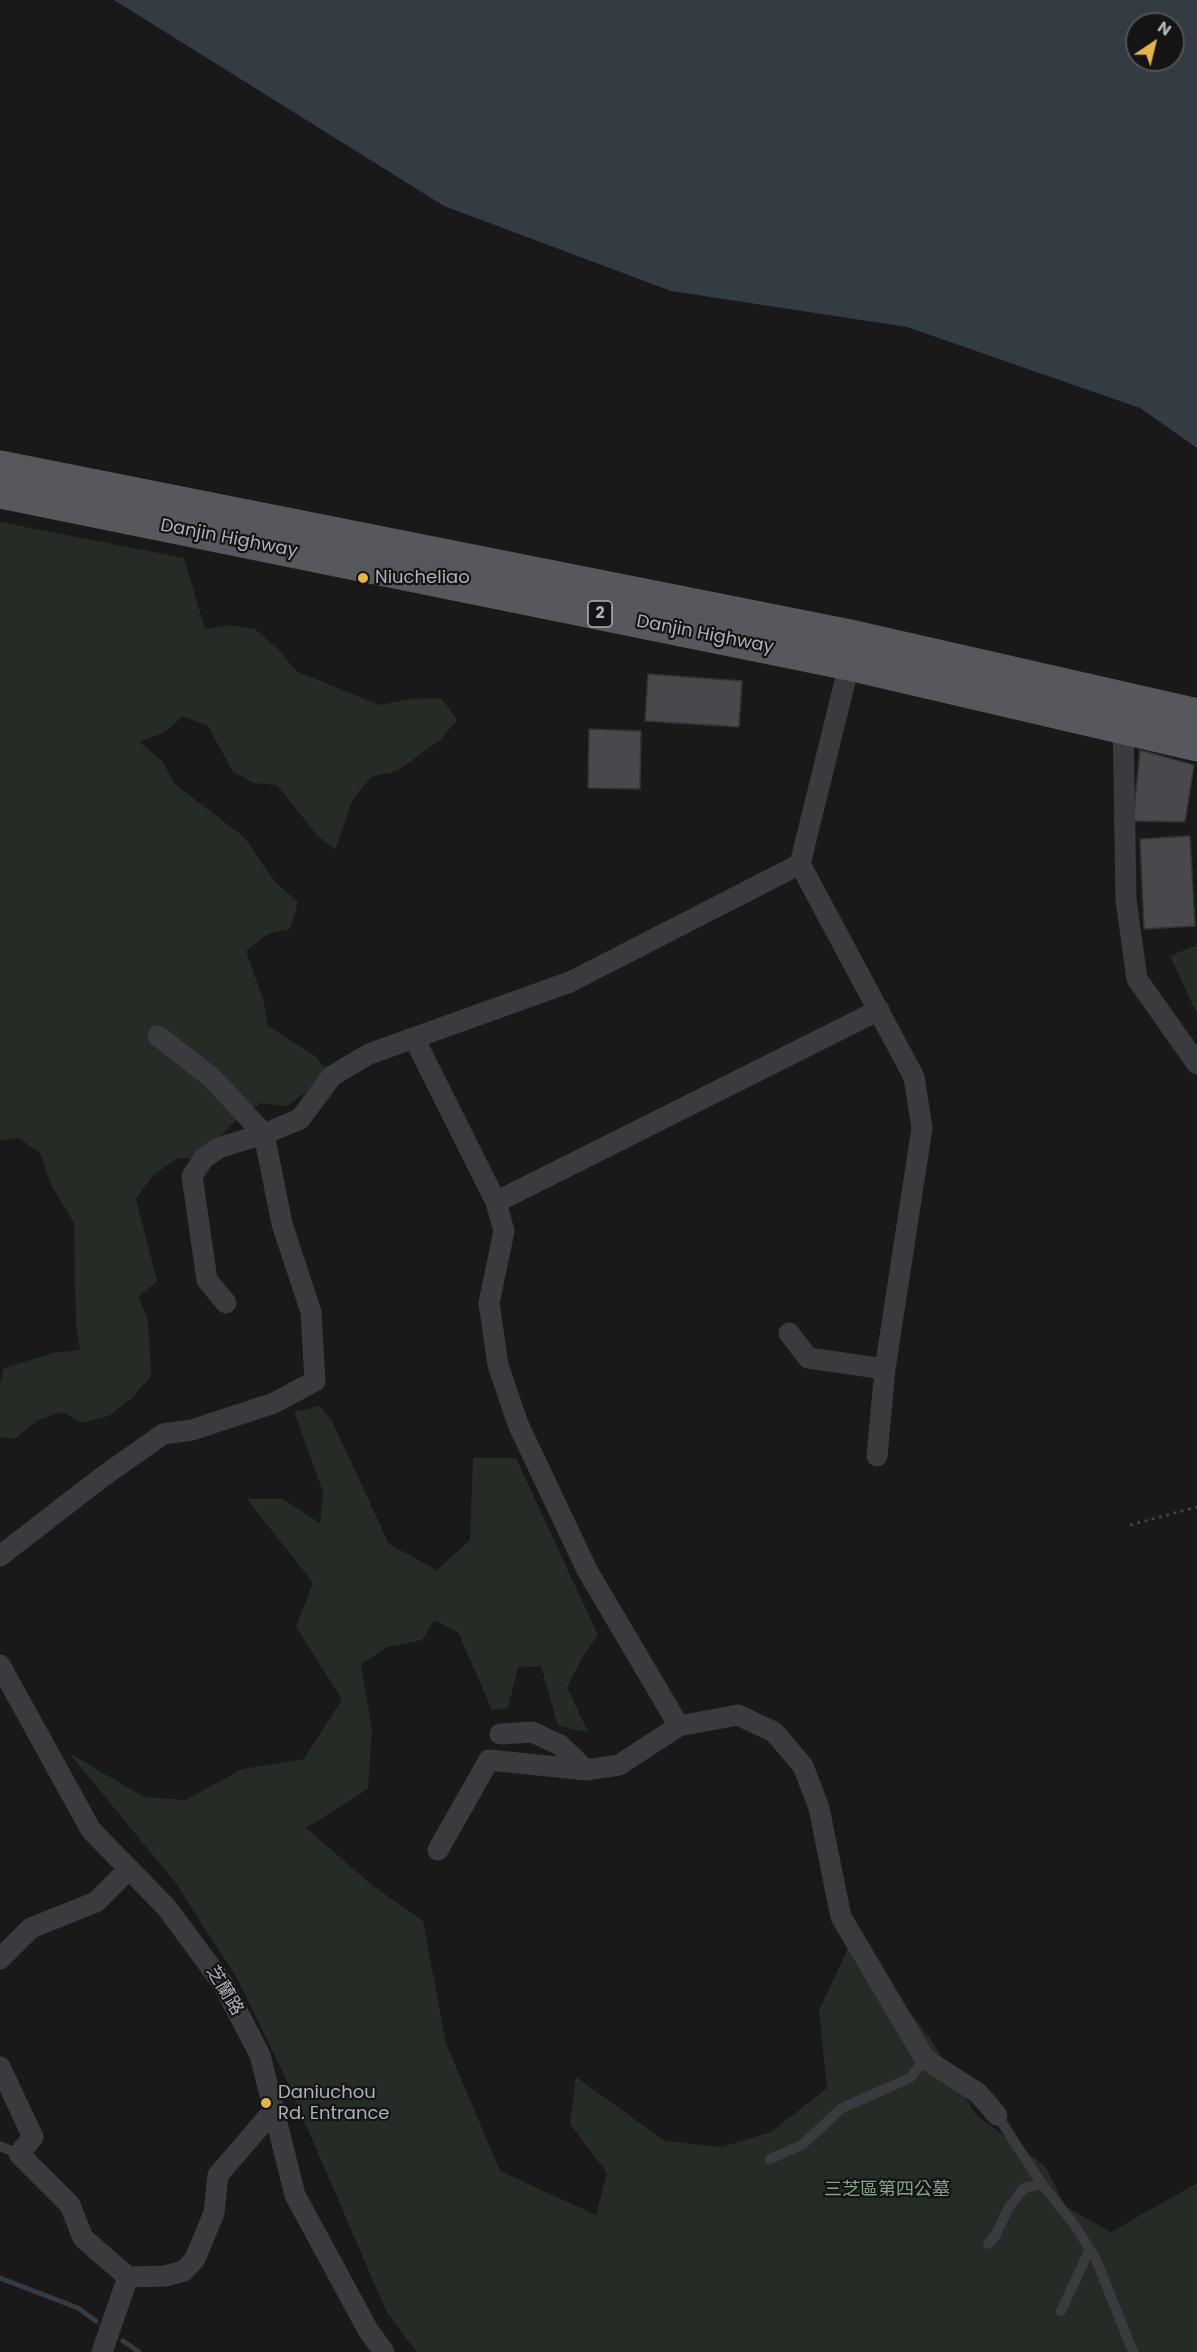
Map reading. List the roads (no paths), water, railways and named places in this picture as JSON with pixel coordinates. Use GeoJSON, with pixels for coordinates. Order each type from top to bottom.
{"type":"FeatureCollection","features":[{"type":"Feature","properties":{"kind":"main road","name":"Danjin Highway"},"geometry":{"type":"LineString","coordinates":[[0,467],[1124,712],[1197,715]]}},
{"type":"Feature","properties":{"kind":"main road","name":"Danjin Highway"},"geometry":{"type":"LineString","coordinates":[[0,492],[852,651]]}},
{"type":"Feature","properties":{"kind":"main road","name":"Danjin Highway"},"geometry":{"type":"LineString","coordinates":[[1124,712],[1197,746]]}},
{"type":"Feature","properties":{"kind":"street"},"geometry":{"type":"LineString","coordinates":[[852,651],[800,864],[914,1077],[922,1128],[885,1369],[877,1456]]}},
{"type":"Feature","properties":{"kind":"street"},"geometry":{"type":"LineString","coordinates":[[1124,712],[1125,900],[1137,979],[1197,1064]]}},
{"type":"Feature","properties":{"kind":"street"},"geometry":{"type":"LineString","coordinates":[[226,1303],[207,1280],[192,1176],[204,1158],[221,1147],[264,1134],[300,1119],[332,1076],[369,1054],[570,982],[800,864]]}},
{"type":"Feature","properties":{"kind":"street"},"geometry":{"type":"LineString","coordinates":[[496,1202],[879,1010]]}},
{"type":"Feature","properties":{"kind":"street"},"geometry":{"type":"LineString","coordinates":[[0,1556],[101,1478],[163,1434],[192,1430],[274,1403],[315,1381],[311,1312],[282,1224],[264,1134],[211,1077],[158,1036]]}},
{"type":"Feature","properties":{"kind":"street"},"geometry":{"type":"LineString","coordinates":[[414,1038],[496,1202],[504,1231],[489,1303],[498,1365],[518,1424],[587,1570],[679,1726]]}},
{"type":"Feature","properties":{"kind":"street"},"geometry":{"type":"LineString","coordinates":[[789,1333],[808,1358],[885,1369]]}},
{"type":"Feature","properties":{"kind":"street","name":"芝蘭路"},"geometry":{"type":"LineString","coordinates":[[0,1665],[91,1830],[168,1908],[223,1984],[260,2055],[295,2195],[368,2330],[384,2352]]}},
{"type":"Feature","properties":{"kind":"street"},"geometry":{"type":"LineString","coordinates":[[438,1850],[489,1760],[586,1770],[619,1765],[679,1726],[738,1715],[774,1732],[803,1766],[819,1808],[841,1917],[926,2059],[978,2093],[997,2115]]}},
{"type":"Feature","properties":{"kind":"street"},"geometry":{"type":"LineString","coordinates":[[500,1734],[532,1732],[560,1745],[586,1770]]}},
{"type":"Feature","properties":{"kind":"street"},"geometry":{"type":"LineString","coordinates":[[0,1959],[31,1928],[96,1902],[129,1869]]}},
{"type":"Feature","properties":{"kind":"street"},"geometry":{"type":"LineString","coordinates":[[0,2067],[33,2137],[9,2150],[70,2205],[83,2238],[128,2277],[165,2276],[184,2271],[195,2259],[214,2213],[218,2175],[273,2110]]}},
{"type":"Feature","properties":{"kind":"street"},"geometry":{"type":"LineString","coordinates":[[102,2352],[128,2277]]}},
{"type":"Feature","properties":{"kind":"street"},"geometry":{"type":"LineString","coordinates":[[360,2352],[368,2330]]}},
{"type":"Feature","properties":{"kind":"lane"},"geometry":{"type":"LineString","coordinates":[[770,2159],[802,2145],[842,2108],[910,2078],[926,2059]]}},
{"type":"Feature","properties":{"kind":"lane"},"geometry":{"type":"LineString","coordinates":[[997,2115],[1042,2184],[1090,2249],[1134,2352]]}},
{"type":"Feature","properties":{"kind":"lane"},"geometry":{"type":"LineString","coordinates":[[987,2244],[994,2238],[1009,2207],[1024,2188],[1042,2184]]}},
{"type":"Feature","properties":{"kind":"lane"},"geometry":{"type":"LineString","coordinates":[[1061,2311],[1090,2249]]}},
{"type":"Feature","properties":{"kind":"waterway"},"geometry":{"type":"LineString","coordinates":[[0,2278],[78,2308],[96,2321]]}},
{"type":"Feature","properties":{"kind":"waterway"},"geometry":{"type":"LineString","coordinates":[[123,2341],[139,2352]]}},
{"type":"Feature","properties":{"kind":"place","name":"Niucheliao"},"geometry":{"type":"Point","coordinates":[363,578]}},
{"type":"Feature","properties":{"kind":"place","name":"Daniuchou Rd. Entrance"},"geometry":{"type":"Point","coordinates":[266,2103]}},
{"type":"Feature","properties":{"kind":"park label","name":"三芝區第四公墓"},"geometry":{"type":"Point","coordinates":[887,2190]}}]}
